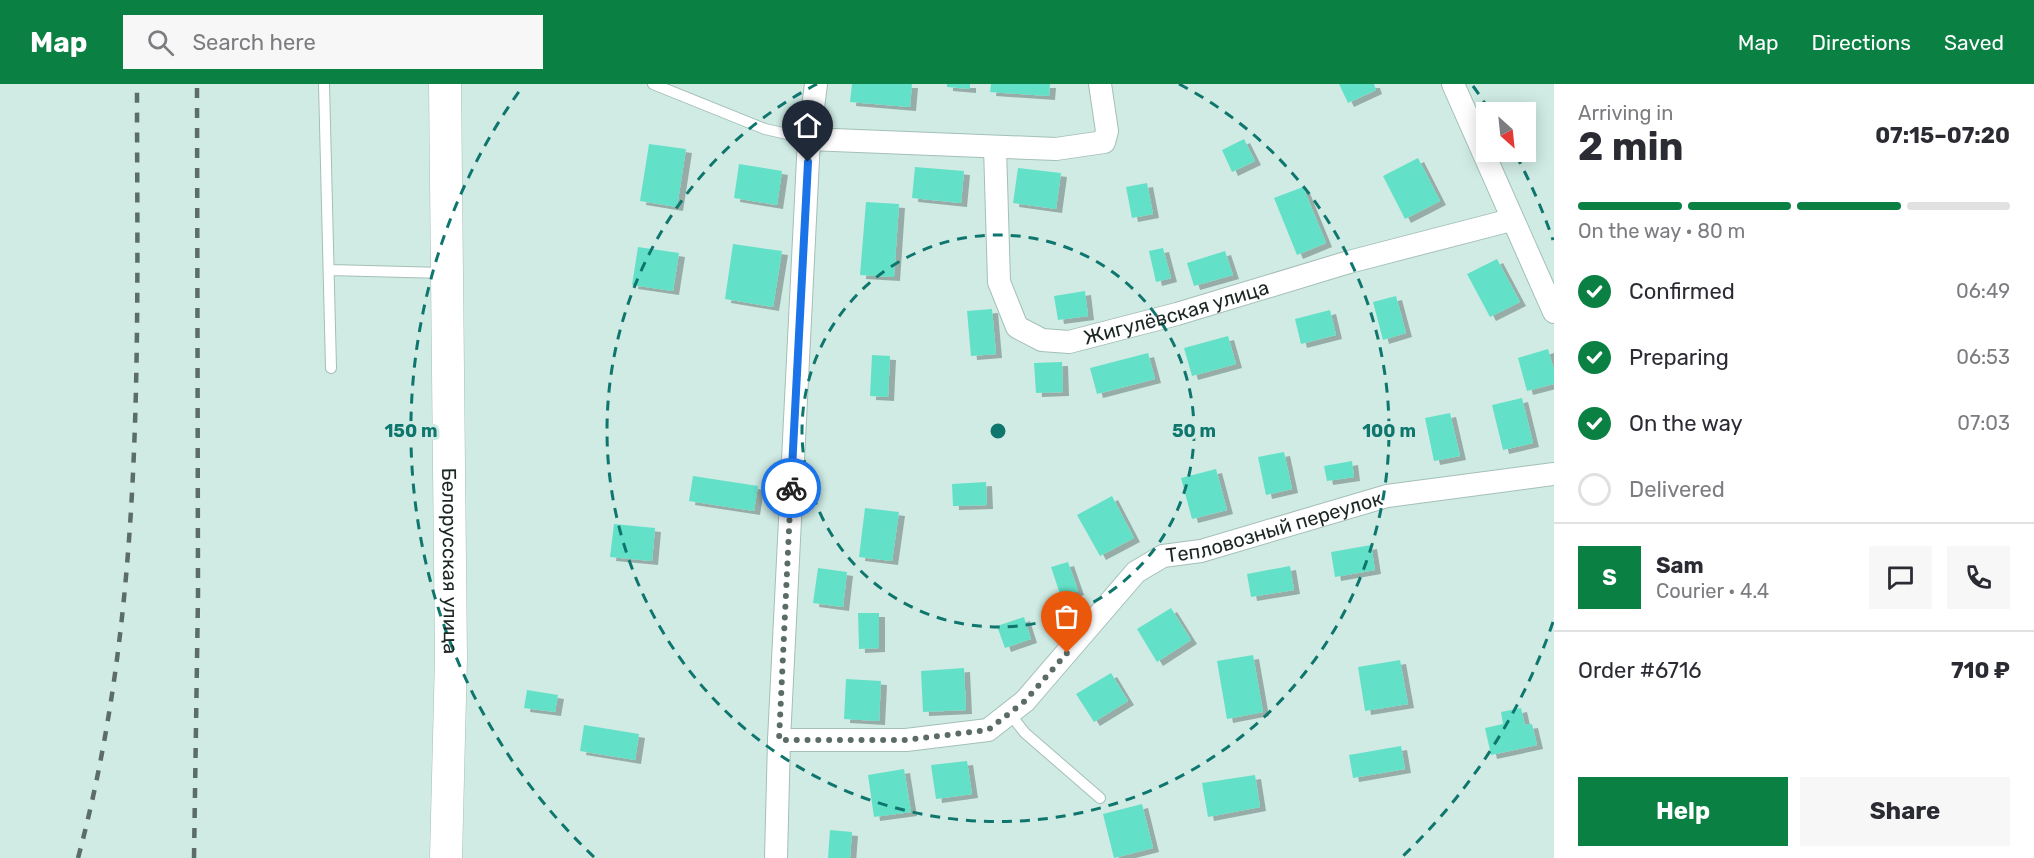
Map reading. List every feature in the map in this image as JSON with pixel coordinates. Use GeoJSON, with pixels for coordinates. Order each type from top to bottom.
{"type":"FeatureCollection","features":[{"type":"Feature","properties":{"kind":"main road","name":"Белорусская улица"},"geometry":{"type":"LineString","coordinates":[[445,84],[451,657],[446,858]]}},
{"type":"Feature","properties":{"kind":"street"},"geometry":{"type":"LineString","coordinates":[[776,858],[779,740],[809,139],[816,84]]}},
{"type":"Feature","properties":{"kind":"street"},"geometry":{"type":"LineString","coordinates":[[809,139],[1056,149],[1104,142],[1107,131],[1100,84]]}},
{"type":"Feature","properties":{"kind":"street"},"geometry":{"type":"LineString","coordinates":[[1453,84],[1511,220],[1554,312]]}},
{"type":"Feature","properties":{"kind":"street","name":"Жигулёвская улица"},"geometry":{"type":"LineString","coordinates":[[995,147],[999,282],[1017,327],[1042,340],[1069,342],[1177,314],[1349,262],[1511,220]]}},
{"type":"Feature","properties":{"kind":"street","name":"Тепловозный переулок"},"geometry":{"type":"LineString","coordinates":[[779,740],[906,740],[988,730],[1025,701],[1136,572],[1163,556],[1200,551],[1387,496],[1554,474]]}},
{"type":"Feature","properties":{"kind":"lane"},"geometry":{"type":"LineString","coordinates":[[324,84],[331,368]]}},
{"type":"Feature","properties":{"kind":"lane"},"geometry":{"type":"LineString","coordinates":[[653,84],[765,129],[809,139]]}},
{"type":"Feature","properties":{"kind":"lane"},"geometry":{"type":"LineString","coordinates":[[330,270],[447,273]]}},
{"type":"Feature","properties":{"kind":"lane"},"geometry":{"type":"LineString","coordinates":[[1010,714],[1025,733],[1100,798]]}},
{"type":"Feature","properties":{"kind":"building"},"geometry":{"type":"Polygon","coordinates":[[[852,84],[912,84],[910,107],[850,102],[852,84]]]}},
{"type":"Feature","properties":{"kind":"building"},"geometry":{"type":"Polygon","coordinates":[[[947,84],[970,84],[970,89],[947,87],[947,84]]]}},
{"type":"Feature","properties":{"kind":"building"},"geometry":{"type":"Polygon","coordinates":[[[991,84],[1050,84],[1049,96],[990,92],[991,84]]]}},
{"type":"Feature","properties":{"kind":"building"},"geometry":{"type":"Polygon","coordinates":[[[1339,84],[1374,84],[1376,90],[1348,103],[1339,84]]]}},
{"type":"Feature","properties":{"kind":"building"},"geometry":{"type":"Polygon","coordinates":[[[1244,139],[1255,161],[1232,172],[1222,150],[1244,139]]]}},
{"type":"Feature","properties":{"kind":"building"},"geometry":{"type":"Polygon","coordinates":[[[649,144],[686,149],[677,207],[640,201],[649,144]]]}},
{"type":"Feature","properties":{"kind":"building"},"geometry":{"type":"Polygon","coordinates":[[[1418,158],[1440,201],[1405,219],[1383,176],[1418,158]]]}},
{"type":"Feature","properties":{"kind":"building"},"geometry":{"type":"Polygon","coordinates":[[[739,164],[782,171],[777,205],[734,198],[739,164]]]}},
{"type":"Feature","properties":{"kind":"building"},"geometry":{"type":"Polygon","coordinates":[[[915,167],[964,171],[961,203],[912,198],[915,167]]]}},
{"type":"Feature","properties":{"kind":"building"},"geometry":{"type":"Polygon","coordinates":[[[1018,168],[1061,173],[1056,209],[1013,203],[1018,168]]]}},
{"type":"Feature","properties":{"kind":"building"},"geometry":{"type":"Polygon","coordinates":[[[1147,183],[1153,214],[1132,218],[1126,187],[1147,183]]]}},
{"type":"Feature","properties":{"kind":"building"},"geometry":{"type":"Polygon","coordinates":[[[1303,187],[1326,243],[1297,255],[1274,198],[1303,187]]]}},
{"type":"Feature","properties":{"kind":"building"},"geometry":{"type":"Polygon","coordinates":[[[866,202],[899,204],[894,277],[860,275],[866,202]]]}},
{"type":"Feature","properties":{"kind":"building"},"geometry":{"type":"Polygon","coordinates":[[[733,244],[782,251],[773,307],[725,299],[733,244]]]}},
{"type":"Feature","properties":{"kind":"building"},"geometry":{"type":"Polygon","coordinates":[[[638,247],[679,253],[673,291],[632,285],[638,247]]]}},
{"type":"Feature","properties":{"kind":"building"},"geometry":{"type":"Polygon","coordinates":[[[1163,248],[1171,278],[1156,282],[1149,251],[1163,248]]]}},
{"type":"Feature","properties":{"kind":"building"},"geometry":{"type":"Polygon","coordinates":[[[1225,251],[1233,275],[1194,286],[1187,263],[1225,251]]]}},
{"type":"Feature","properties":{"kind":"building"},"geometry":{"type":"Polygon","coordinates":[[[1497,259],[1520,302],[1490,317],[1467,274],[1497,259]]]}},
{"type":"Feature","properties":{"kind":"building"},"geometry":{"type":"Polygon","coordinates":[[[1085,291],[1088,316],[1058,320],[1054,296],[1085,291]]]}},
{"type":"Feature","properties":{"kind":"building"},"geometry":{"type":"Polygon","coordinates":[[[1396,296],[1406,333],[1383,340],[1373,302],[1396,296]]]}},
{"type":"Feature","properties":{"kind":"building"},"geometry":{"type":"Polygon","coordinates":[[[992,309],[996,354],[971,356],[967,311],[992,309]]]}},
{"type":"Feature","properties":{"kind":"building"},"geometry":{"type":"Polygon","coordinates":[[[1330,310],[1336,335],[1301,344],[1295,319],[1330,310]]]}},
{"type":"Feature","properties":{"kind":"building"},"geometry":{"type":"Polygon","coordinates":[[[1228,336],[1236,364],[1192,376],[1184,348],[1228,336]]]}},
{"type":"Feature","properties":{"kind":"building"},"geometry":{"type":"Polygon","coordinates":[[[1548,349],[1554,370],[1554,384],[1527,391],[1518,358],[1548,349]]]}},
{"type":"Feature","properties":{"kind":"building"},"geometry":{"type":"Polygon","coordinates":[[[1148,353],[1155,379],[1097,394],[1090,368],[1148,353]]]}},
{"type":"Feature","properties":{"kind":"building"},"geometry":{"type":"Polygon","coordinates":[[[872,355],[890,356],[888,397],[870,396],[872,355]]]}},
{"type":"Feature","properties":{"kind":"building"},"geometry":{"type":"Polygon","coordinates":[[[1062,362],[1063,392],[1036,393],[1034,363],[1062,362]]]}},
{"type":"Feature","properties":{"kind":"building"},"geometry":{"type":"Polygon","coordinates":[[[1522,398],[1533,443],[1503,450],[1492,405],[1522,398]]]}},
{"type":"Feature","properties":{"kind":"building"},"geometry":{"type":"Polygon","coordinates":[[[1450,413],[1460,456],[1434,461],[1425,418],[1450,413]]]}},
{"type":"Feature","properties":{"kind":"building"},"geometry":{"type":"Polygon","coordinates":[[[1284,452],[1292,489],[1266,495],[1258,457],[1284,452]]]}},
{"type":"Feature","properties":{"kind":"building"},"geometry":{"type":"Polygon","coordinates":[[[1352,461],[1354,477],[1327,481],[1324,466],[1352,461]]]}},
{"type":"Feature","properties":{"kind":"building"},"geometry":{"type":"Polygon","coordinates":[[[1216,469],[1227,510],[1192,519],[1181,478],[1216,469]]]}},
{"type":"Feature","properties":{"kind":"building"},"geometry":{"type":"Polygon","coordinates":[[[693,476],[758,486],[754,511],[689,501],[693,476]]]}},
{"type":"Feature","properties":{"kind":"building"},"geometry":{"type":"Polygon","coordinates":[[[986,482],[987,505],[953,506],[952,484],[986,482]]]}},
{"type":"Feature","properties":{"kind":"building"},"geometry":{"type":"Polygon","coordinates":[[[1112,496],[1134,538],[1100,556],[1077,515],[1112,496]]]}},
{"type":"Feature","properties":{"kind":"building"},"geometry":{"type":"Polygon","coordinates":[[[865,508],[899,512],[892,561],[859,557],[865,508]]]}},
{"type":"Feature","properties":{"kind":"building"},"geometry":{"type":"Polygon","coordinates":[[[614,524],[655,528],[652,561],[610,557],[614,524]]]}},
{"type":"Feature","properties":{"kind":"building"},"geometry":{"type":"Polygon","coordinates":[[[1371,545],[1375,570],[1335,577],[1331,552],[1371,545]]]}},
{"type":"Feature","properties":{"kind":"building"},"geometry":{"type":"Polygon","coordinates":[[[1068,562],[1078,591],[1061,597],[1051,567],[1068,562]]]}},
{"type":"Feature","properties":{"kind":"building"},"geometry":{"type":"Polygon","coordinates":[[[1290,566],[1294,590],[1251,597],[1247,574],[1290,566]]]}},
{"type":"Feature","properties":{"kind":"building"},"geometry":{"type":"Polygon","coordinates":[[[818,568],[847,572],[843,607],[813,603],[818,568]]]}},
{"type":"Feature","properties":{"kind":"building"},"geometry":{"type":"Polygon","coordinates":[[[1171,608],[1191,640],[1157,662],[1137,629],[1171,608]]]}},
{"type":"Feature","properties":{"kind":"building"},"geometry":{"type":"Polygon","coordinates":[[[858,613],[879,613],[879,648],[859,649],[858,613]]]}},
{"type":"Feature","properties":{"kind":"building"},"geometry":{"type":"Polygon","coordinates":[[[1024,617],[1031,639],[1005,648],[997,626],[1024,617]]]}},
{"type":"Feature","properties":{"kind":"building"},"geometry":{"type":"Polygon","coordinates":[[[1253,655],[1263,712],[1227,719],[1217,661],[1253,655]]]}},
{"type":"Feature","properties":{"kind":"building"},"geometry":{"type":"Polygon","coordinates":[[[1400,660],[1408,704],[1365,711],[1358,667],[1400,660]]]}},
{"type":"Feature","properties":{"kind":"building"},"geometry":{"type":"Polygon","coordinates":[[[964,668],[966,710],[923,712],[921,671],[964,668]]]}},
{"type":"Feature","properties":{"kind":"building"},"geometry":{"type":"Polygon","coordinates":[[[1111,673],[1128,701],[1094,722],[1076,694],[1111,673]]]}},
{"type":"Feature","properties":{"kind":"building"},"geometry":{"type":"Polygon","coordinates":[[[846,679],[881,681],[879,721],[844,719],[846,679]]]}},
{"type":"Feature","properties":{"kind":"building"},"geometry":{"type":"Polygon","coordinates":[[[527,690],[558,695],[555,712],[524,708],[527,690]]]}},
{"type":"Feature","properties":{"kind":"building"},"geometry":{"type":"Polygon","coordinates":[[[1521,708],[1525,725],[1532,724],[1537,745],[1491,755],[1485,728],[1503,724],[1501,712],[1521,708]]]}},
{"type":"Feature","properties":{"kind":"building"},"geometry":{"type":"Polygon","coordinates":[[[584,725],[639,734],[635,760],[580,751],[584,725]]]}},
{"type":"Feature","properties":{"kind":"building"},"geometry":{"type":"Polygon","coordinates":[[[1401,746],[1405,769],[1353,778],[1349,755],[1401,746]]]}},
{"type":"Feature","properties":{"kind":"building"},"geometry":{"type":"Polygon","coordinates":[[[967,761],[972,794],[936,799],[931,765],[967,761]]]}},
{"type":"Feature","properties":{"kind":"building"},"geometry":{"type":"Polygon","coordinates":[[[904,769],[911,812],[874,817],[868,775],[904,769]]]}},
{"type":"Feature","properties":{"kind":"building"},"geometry":{"type":"Polygon","coordinates":[[[1255,775],[1260,807],[1208,817],[1202,783],[1255,775]]]}},
{"type":"Feature","properties":{"kind":"building"},"geometry":{"type":"Polygon","coordinates":[[[1142,804],[1153,848],[1114,858],[1103,814],[1142,804]]]}},
{"type":"Feature","properties":{"kind":"building"},"geometry":{"type":"Polygon","coordinates":[[[830,830],[852,832],[850,858],[828,858],[830,830]]]}},
{"type":"Feature","properties":{"kind":"railway"},"geometry":{"type":"LineString","coordinates":[[78,858],[100,763],[116,667],[127,570],[136,376],[137,84]]}},
{"type":"Feature","properties":{"kind":"railway"},"geometry":{"type":"LineString","coordinates":[[194,858],[198,595],[197,84]]}},
{"type":"Feature","properties":{"kind":"way so far"},"geometry":{"type":"LineString","coordinates":[[791,488],[779,740],[906,740],[988,730],[1025,701],[1067,653]]}},
{"type":"Feature","properties":{"kind":"route"},"geometry":{"type":"LineString","coordinates":[[791,488],[808,162]]}}]}
